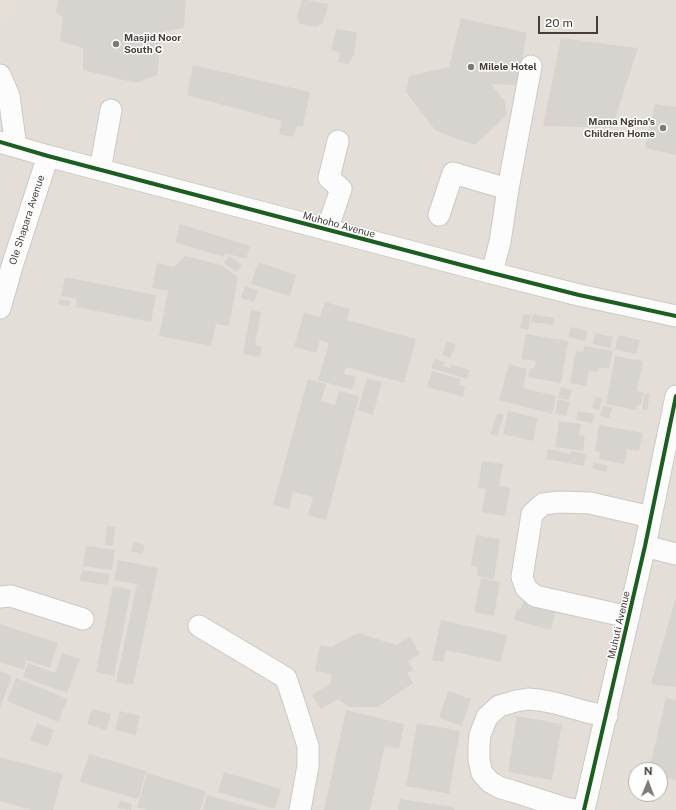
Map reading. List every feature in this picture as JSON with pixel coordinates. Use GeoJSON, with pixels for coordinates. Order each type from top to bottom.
{"type":"FeatureCollection","features":[{"type":"Feature","properties":{"kind":"street"},"geometry":{"type":"LineString","coordinates":[[492,273],[500,242],[508,189],[531,66]]}},
{"type":"Feature","properties":{"kind":"street"},"geometry":{"type":"LineString","coordinates":[[0,75],[9,96],[8,144]]}},
{"type":"Feature","properties":{"kind":"street"},"geometry":{"type":"LineString","coordinates":[[100,170],[111,110]]}},
{"type":"Feature","properties":{"kind":"street"},"geometry":{"type":"LineString","coordinates":[[327,230],[341,189],[329,178],[338,141]]}},
{"type":"Feature","properties":{"kind":"street","name":"Muhoho Avenue"},"geometry":{"type":"LineString","coordinates":[[8,144],[100,170],[492,273],[579,295],[676,316]]}},
{"type":"Feature","properties":{"kind":"street","name":"Ole Shapara Avenue"},"geometry":{"type":"LineString","coordinates":[[0,308],[7,261],[48,156]]}},
{"type":"Feature","properties":{"kind":"street"},"geometry":{"type":"LineString","coordinates":[[440,215],[453,173],[508,189]]}},
{"type":"Feature","properties":{"kind":"street","name":"Muhuti Avenue"},"geometry":{"type":"LineString","coordinates":[[584,810],[645,546],[676,396]]}},
{"type":"Feature","properties":{"kind":"street"},"geometry":{"type":"LineString","coordinates":[[629,617],[535,596],[526,588],[522,577],[532,514],[543,504],[567,502],[590,503],[651,518]]}},
{"type":"Feature","properties":{"kind":"street"},"geometry":{"type":"LineString","coordinates":[[645,546],[676,554]]}},
{"type":"Feature","properties":{"kind":"street"},"geometry":{"type":"LineString","coordinates":[[0,598],[11,596],[83,619]]}},
{"type":"Feature","properties":{"kind":"street"},"geometry":{"type":"LineString","coordinates":[[199,626],[286,678],[308,746],[308,766],[300,810]]}},
{"type":"Feature","properties":{"kind":"street"},"geometry":{"type":"LineString","coordinates":[[576,810],[501,788],[490,782],[482,773],[479,760],[480,735],[487,717],[499,706],[528,699],[547,701],[606,716]]}},
{"type":"Feature","properties":{"kind":"shaded area"},"geometry":{"type":"Polygon","coordinates":[[[0,0],[676,0],[676,810],[0,810],[0,0]]]}},
{"type":"Feature","properties":{"kind":"shaded area"},"geometry":{"type":"Polygon","coordinates":[[[0,0],[13,0],[22,15],[0,25],[0,0]]]}},
{"type":"Feature","properties":{"kind":"building","name":"Masjid Noor South C"},"geometry":{"type":"Polygon","coordinates":[[[58,0],[186,0],[184,28],[162,32],[157,75],[136,83],[83,70],[83,48],[60,41],[63,17],[56,13],[58,0]]]}},
{"type":"Feature","properties":{"kind":"building"},"geometry":{"type":"Polygon","coordinates":[[[302,0],[329,4],[322,24],[316,27],[300,24],[297,17],[302,0]]]}},
{"type":"Feature","properties":{"kind":"building"},"geometry":{"type":"Polygon","coordinates":[[[461,18],[527,33],[517,85],[491,84],[505,102],[507,115],[475,145],[436,131],[406,92],[409,76],[449,67],[461,18]]]}},
{"type":"Feature","properties":{"kind":"building"},"geometry":{"type":"Polygon","coordinates":[[[336,29],[357,32],[354,55],[348,64],[338,62],[340,53],[331,50],[336,29]]]}},
{"type":"Feature","properties":{"kind":"building"},"geometry":{"type":"Polygon","coordinates":[[[561,38],[638,48],[612,128],[543,126],[561,38]]]}},
{"type":"Feature","properties":{"kind":"building"},"geometry":{"type":"Polygon","coordinates":[[[193,65],[310,92],[303,127],[297,126],[293,137],[279,134],[282,121],[187,95],[193,65]]]}},
{"type":"Feature","properties":{"kind":"building","name":"Mama Ngina's Children Home"},"geometry":{"type":"Polygon","coordinates":[[[655,104],[676,107],[676,155],[645,148],[655,104]]]}},
{"type":"Feature","properties":{"kind":"building"},"geometry":{"type":"Polygon","coordinates":[[[180,224],[250,246],[246,259],[225,253],[224,257],[175,242],[180,224]]]}},
{"type":"Feature","properties":{"kind":"building"},"geometry":{"type":"Polygon","coordinates":[[[185,256],[221,265],[238,277],[229,326],[216,324],[211,346],[159,336],[168,291],[152,288],[157,263],[174,267],[185,256]]]}},
{"type":"Feature","properties":{"kind":"building"},"geometry":{"type":"Polygon","coordinates":[[[229,256],[242,265],[236,272],[224,263],[229,256]]]}},
{"type":"Feature","properties":{"kind":"building"},"geometry":{"type":"Polygon","coordinates":[[[258,262],[296,275],[290,296],[251,284],[258,262]]]}},
{"type":"Feature","properties":{"kind":"building"},"geometry":{"type":"Polygon","coordinates":[[[65,277],[156,295],[151,322],[76,307],[77,299],[61,296],[65,277]]]}},
{"type":"Feature","properties":{"kind":"building"},"geometry":{"type":"Polygon","coordinates":[[[245,286],[258,291],[254,302],[241,298],[245,286]]]}},
{"type":"Feature","properties":{"kind":"building"},"geometry":{"type":"Polygon","coordinates":[[[59,299],[70,301],[70,306],[58,304],[59,299]]]}},
{"type":"Feature","properties":{"kind":"building"},"geometry":{"type":"Polygon","coordinates":[[[325,302],[350,309],[347,320],[416,339],[404,383],[346,367],[344,374],[356,377],[352,390],[318,380],[329,343],[320,340],[316,353],[294,347],[304,313],[320,317],[325,302]]]}},
{"type":"Feature","properties":{"kind":"building"},"geometry":{"type":"Polygon","coordinates":[[[251,310],[261,312],[255,345],[262,347],[260,357],[243,354],[251,310]]]}},
{"type":"Feature","properties":{"kind":"building"},"geometry":{"type":"Polygon","coordinates":[[[523,314],[531,315],[528,330],[520,328],[523,314]]]}},
{"type":"Feature","properties":{"kind":"building"},"geometry":{"type":"Polygon","coordinates":[[[533,314],[554,318],[553,325],[531,322],[533,314]]]}},
{"type":"Feature","properties":{"kind":"building"},"geometry":{"type":"Polygon","coordinates":[[[571,327],[588,331],[585,341],[568,337],[571,327]]]}},
{"type":"Feature","properties":{"kind":"building"},"geometry":{"type":"Polygon","coordinates":[[[595,333],[613,337],[610,348],[593,344],[595,333]]]}},
{"type":"Feature","properties":{"kind":"building"},"geometry":{"type":"Polygon","coordinates":[[[526,334],[568,341],[561,383],[528,377],[530,368],[534,369],[536,361],[521,359],[526,334]]]}},
{"type":"Feature","properties":{"kind":"building"},"geometry":{"type":"Polygon","coordinates":[[[618,335],[640,340],[636,354],[615,349],[618,335]]]}},
{"type":"Feature","properties":{"kind":"building"},"geometry":{"type":"Polygon","coordinates":[[[447,341],[456,345],[450,358],[442,354],[447,341]]]}},
{"type":"Feature","properties":{"kind":"building"},"geometry":{"type":"Polygon","coordinates":[[[584,346],[613,351],[609,369],[599,367],[597,372],[589,371],[586,386],[570,383],[576,351],[583,352],[584,346]]]}},
{"type":"Feature","properties":{"kind":"building"},"geometry":{"type":"Polygon","coordinates":[[[615,356],[643,361],[637,391],[643,392],[641,405],[637,405],[636,410],[606,404],[615,356]]]}},
{"type":"Feature","properties":{"kind":"building"},"geometry":{"type":"Polygon","coordinates":[[[434,358],[445,362],[443,366],[450,368],[451,364],[470,370],[467,379],[431,368],[434,358]]]}},
{"type":"Feature","properties":{"kind":"building"},"geometry":{"type":"Polygon","coordinates":[[[509,364],[527,369],[523,388],[556,396],[552,414],[499,400],[509,364]]]}},
{"type":"Feature","properties":{"kind":"building"},"geometry":{"type":"Polygon","coordinates":[[[432,371],[461,379],[459,385],[465,386],[463,397],[427,387],[432,371]]]}},
{"type":"Feature","properties":{"kind":"building"},"geometry":{"type":"Polygon","coordinates":[[[367,378],[382,382],[373,415],[358,410],[367,378]]]}},
{"type":"Feature","properties":{"kind":"building"},"geometry":{"type":"Polygon","coordinates":[[[308,379],[326,384],[321,401],[335,405],[339,391],[359,396],[326,520],[308,515],[313,497],[293,492],[289,509],[273,505],[308,379]]]}},
{"type":"Feature","properties":{"kind":"building"},"geometry":{"type":"Polygon","coordinates":[[[561,387],[572,390],[569,400],[558,398],[561,387]]]}},
{"type":"Feature","properties":{"kind":"building"},"geometry":{"type":"Polygon","coordinates":[[[645,393],[650,394],[647,410],[642,409],[645,393]]]}},
{"type":"Feature","properties":{"kind":"building"},"geometry":{"type":"Polygon","coordinates":[[[595,397],[602,398],[599,410],[592,408],[595,397]]]}},
{"type":"Feature","properties":{"kind":"building"},"geometry":{"type":"Polygon","coordinates":[[[558,399],[570,402],[566,416],[555,414],[558,399]]]}},
{"type":"Feature","properties":{"kind":"building"},"geometry":{"type":"Polygon","coordinates":[[[603,406],[612,408],[609,418],[600,416],[603,406]]]}},
{"type":"Feature","properties":{"kind":"building"},"geometry":{"type":"Polygon","coordinates":[[[508,411],[538,418],[533,441],[503,434],[508,411]]]}},
{"type":"Feature","properties":{"kind":"building"},"geometry":{"type":"Polygon","coordinates":[[[578,411],[594,414],[592,423],[576,420],[578,411]]]}},
{"type":"Feature","properties":{"kind":"building"},"geometry":{"type":"Polygon","coordinates":[[[498,413],[504,415],[497,436],[490,434],[498,413]]]}},
{"type":"Feature","properties":{"kind":"building"},"geometry":{"type":"Polygon","coordinates":[[[559,421],[581,424],[579,435],[585,436],[583,451],[555,447],[559,421]]]}},
{"type":"Feature","properties":{"kind":"building"},"geometry":{"type":"Polygon","coordinates":[[[599,425],[643,433],[639,451],[627,449],[624,464],[599,459],[600,452],[595,451],[599,425]]]}},
{"type":"Feature","properties":{"kind":"building"},"geometry":{"type":"Polygon","coordinates":[[[548,449],[570,454],[571,451],[586,454],[584,466],[546,459],[548,449]]]}},
{"type":"Feature","properties":{"kind":"building"},"geometry":{"type":"Polygon","coordinates":[[[482,461],[503,464],[499,486],[510,488],[505,516],[482,512],[486,489],[478,488],[482,461]]]}},
{"type":"Feature","properties":{"kind":"building"},"geometry":{"type":"Polygon","coordinates":[[[594,462],[608,466],[606,472],[592,468],[594,462]]]}},
{"type":"Feature","properties":{"kind":"building"},"geometry":{"type":"Polygon","coordinates":[[[107,526],[115,527],[113,546],[105,545],[107,526]]]}},
{"type":"Feature","properties":{"kind":"building"},"geometry":{"type":"Polygon","coordinates":[[[476,535],[500,539],[494,579],[477,576],[478,567],[471,565],[476,535]]]}},
{"type":"Feature","properties":{"kind":"building"},"geometry":{"type":"Polygon","coordinates":[[[134,542],[145,545],[142,554],[131,551],[134,542]]]}},
{"type":"Feature","properties":{"kind":"building"},"geometry":{"type":"Polygon","coordinates":[[[86,546],[115,550],[112,570],[83,566],[86,546]]]}},
{"type":"Feature","properties":{"kind":"building"},"geometry":{"type":"Polygon","coordinates":[[[118,560],[158,568],[133,685],[116,682],[137,584],[114,580],[118,560]]]}},
{"type":"Feature","properties":{"kind":"building"},"geometry":{"type":"Polygon","coordinates":[[[82,570],[110,574],[108,585],[80,581],[82,570]]]}},
{"type":"Feature","properties":{"kind":"building"},"geometry":{"type":"Polygon","coordinates":[[[481,578],[500,582],[494,616],[474,612],[481,578]]]}},
{"type":"Feature","properties":{"kind":"building"},"geometry":{"type":"Polygon","coordinates":[[[113,586],[131,590],[114,676],[96,672],[113,586]]]}},
{"type":"Feature","properties":{"kind":"building"},"geometry":{"type":"Polygon","coordinates":[[[676,597],[676,687],[651,684],[676,597]]]}},
{"type":"Feature","properties":{"kind":"building"},"geometry":{"type":"Polygon","coordinates":[[[524,600],[556,608],[551,630],[514,620],[517,609],[521,608],[524,600]]]}},
{"type":"Feature","properties":{"kind":"building"},"geometry":{"type":"Polygon","coordinates":[[[441,620],[507,635],[501,662],[446,650],[443,662],[432,660],[441,620]]]}},
{"type":"Feature","properties":{"kind":"building"},"geometry":{"type":"Polygon","coordinates":[[[0,624],[58,643],[50,668],[26,660],[24,670],[0,662],[0,624]]]}},
{"type":"Feature","properties":{"kind":"building"},"geometry":{"type":"Polygon","coordinates":[[[358,633],[396,645],[410,637],[420,654],[408,661],[413,670],[407,673],[413,683],[378,707],[350,707],[338,699],[321,709],[312,695],[330,684],[332,674],[315,671],[320,645],[331,647],[358,633]]]}},
{"type":"Feature","properties":{"kind":"building"},"geometry":{"type":"Polygon","coordinates":[[[62,653],[80,659],[67,693],[23,677],[28,663],[55,673],[62,653]]]}},
{"type":"Feature","properties":{"kind":"building"},"geometry":{"type":"Polygon","coordinates":[[[0,671],[12,676],[0,708],[0,671]]]}},
{"type":"Feature","properties":{"kind":"building"},"geometry":{"type":"Polygon","coordinates":[[[16,678],[68,699],[58,722],[7,701],[16,678]]]}},
{"type":"Feature","properties":{"kind":"building"},"geometry":{"type":"Polygon","coordinates":[[[448,691],[471,699],[462,726],[439,718],[448,691]]]}},
{"type":"Feature","properties":{"kind":"building"},"geometry":{"type":"Polygon","coordinates":[[[666,698],[676,700],[676,780],[668,778],[668,762],[651,762],[666,698]]]}},
{"type":"Feature","properties":{"kind":"building"},"geometry":{"type":"Polygon","coordinates":[[[92,709],[111,714],[106,730],[87,724],[92,709]]]}},
{"type":"Feature","properties":{"kind":"building"},"geometry":{"type":"Polygon","coordinates":[[[346,710],[404,724],[399,749],[385,746],[370,810],[324,810],[346,710]]]}},
{"type":"Feature","properties":{"kind":"building"},"geometry":{"type":"Polygon","coordinates":[[[120,711],[140,716],[136,735],[115,730],[120,711]]]}},
{"type":"Feature","properties":{"kind":"building"},"geometry":{"type":"Polygon","coordinates":[[[517,716],[562,724],[552,780],[508,772],[517,716]]]}},
{"type":"Feature","properties":{"kind":"building"},"geometry":{"type":"Polygon","coordinates":[[[37,723],[54,730],[48,747],[30,740],[37,723]]]}},
{"type":"Feature","properties":{"kind":"building"},"geometry":{"type":"Polygon","coordinates":[[[417,723],[460,731],[449,794],[406,786],[417,723]]]}},
{"type":"Feature","properties":{"kind":"building"},"geometry":{"type":"Polygon","coordinates":[[[89,754],[146,771],[138,799],[80,782],[89,754]]]}},
{"type":"Feature","properties":{"kind":"building"},"geometry":{"type":"Polygon","coordinates":[[[0,757],[63,774],[53,810],[32,810],[0,801],[0,757]]]}},
{"type":"Feature","properties":{"kind":"building"},"geometry":{"type":"Polygon","coordinates":[[[224,772],[281,789],[275,809],[218,792],[224,772]]]}},
{"type":"Feature","properties":{"kind":"building"},"geometry":{"type":"Polygon","coordinates":[[[147,773],[206,791],[200,810],[147,810],[137,807],[147,773]]]}},
{"type":"Feature","properties":{"kind":"building"},"geometry":{"type":"Polygon","coordinates":[[[207,795],[261,810],[203,810],[207,795]]]}},
{"type":"Feature","properties":{"kind":"building"},"geometry":{"type":"Polygon","coordinates":[[[400,799],[454,807],[454,810],[398,810],[400,799]]]}},
{"type":"Feature","properties":{"kind":"building"},"geometry":{"type":"Polygon","coordinates":[[[120,801],[132,804],[131,810],[118,808],[120,801]]]}},
{"type":"Feature","properties":{"kind":"cycle path"},"geometry":{"type":"LineString","coordinates":[[0,142],[492,273],[579,295],[676,316]]}},
{"type":"Feature","properties":{"kind":"cycle path"},"geometry":{"type":"LineString","coordinates":[[584,810],[645,546],[676,396]]}},
{"type":"Feature","properties":{"kind":"place","name":"Masjid Noor South C"},"geometry":{"type":"Point","coordinates":[116,44]}},
{"type":"Feature","properties":{"kind":"place","name":"Milele Hotel"},"geometry":{"type":"Point","coordinates":[471,67]}},
{"type":"Feature","properties":{"kind":"place","name":"Mama Ngina's Children Home"},"geometry":{"type":"Point","coordinates":[663,128]}}]}
